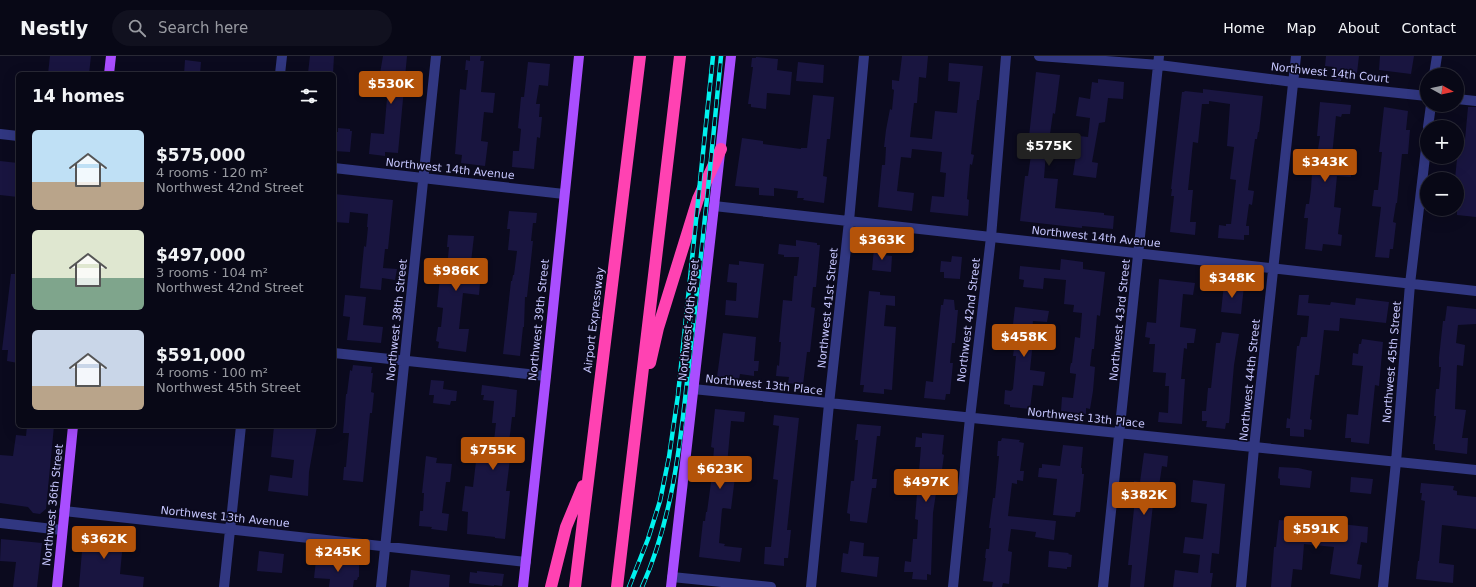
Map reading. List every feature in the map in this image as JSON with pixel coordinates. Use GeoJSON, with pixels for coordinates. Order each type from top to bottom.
{"type":"FeatureCollection","features":[{"type":"Feature","properties":{"kind":"highway","name":"Airport Expressway"},"geometry":{"type":"LineString","coordinates":[[575,587],[640,56]]}},
{"type":"Feature","properties":{"kind":"highway"},"geometry":{"type":"LineString","coordinates":[[617,587],[680,56]]}},
{"type":"Feature","properties":{"kind":"highway"},"geometry":{"type":"LineString","coordinates":[[637,420],[658,328],[687,231],[698,198],[721,148]]}},
{"type":"Feature","properties":{"kind":"highway"},"geometry":{"type":"LineString","coordinates":[[550,587],[566,527],[589,472]]}},
{"type":"Feature","properties":{"kind":"main road"},"geometry":{"type":"LineString","coordinates":[[109,72],[111,56]]}},
{"type":"Feature","properties":{"kind":"main road","name":"Northwest 39th Street"},"geometry":{"type":"LineString","coordinates":[[523,587],[579,56]]}},
{"type":"Feature","properties":{"kind":"main road","name":"Northwest 40th Street"},"geometry":{"type":"LineString","coordinates":[[672,582],[731,56]]}},
{"type":"Feature","properties":{"kind":"main road","name":"Northwest 36th Street"},"geometry":{"type":"LineString","coordinates":[[57,587],[73,428]]}},
{"type":"Feature","properties":{"kind":"street"},"geometry":{"type":"LineString","coordinates":[[280,72],[282,56]]}},
{"type":"Feature","properties":{"kind":"street","name":"Northwest 38th Street"},"geometry":{"type":"LineString","coordinates":[[381,587],[436,56]]}},
{"type":"Feature","properties":{"kind":"street","name":"Northwest 41st Street"},"geometry":{"type":"LineString","coordinates":[[811,587],[849,222],[864,56]]}},
{"type":"Feature","properties":{"kind":"street","name":"Northwest 42nd Street"},"geometry":{"type":"LineString","coordinates":[[953,587],[970,418],[991,237],[1006,56]]}},
{"type":"Feature","properties":{"kind":"street","name":"Northwest 14th Court"},"geometry":{"type":"LineString","coordinates":[[1039,56],[1159,61],[1293,82],[1420,95]]}},
{"type":"Feature","properties":{"kind":"street","name":"Northwest 44th Street"},"geometry":{"type":"LineString","coordinates":[[1241,587],[1254,448],[1296,56]]}},
{"type":"Feature","properties":{"kind":"street"},"geometry":{"type":"LineString","coordinates":[[1435,68],[1437,56]]}},
{"type":"Feature","properties":{"kind":"street","name":"Northwest 43rd Street"},"geometry":{"type":"LineString","coordinates":[[1103,587],[1159,61]]}},
{"type":"Feature","properties":{"kind":"street"},"geometry":{"type":"LineString","coordinates":[[1464,100],[1476,101]]}},
{"type":"Feature","properties":{"kind":"street"},"geometry":{"type":"LineString","coordinates":[[0,134],[16,136]]}},
{"type":"Feature","properties":{"kind":"street","name":"Northwest 45th Street"},"geometry":{"type":"LineString","coordinates":[[1383,587],[1396,462],[1410,284],[1424,164]]}},
{"type":"Feature","properties":{"kind":"street","name":"Northwest 14th Avenue"},"geometry":{"type":"LineString","coordinates":[[336,168],[564,194]]}},
{"type":"Feature","properties":{"kind":"street","name":"Northwest 14th Avenue"},"geometry":{"type":"LineString","coordinates":[[714,206],[1476,291]]}},
{"type":"Feature","properties":{"kind":"street"},"geometry":{"type":"LineString","coordinates":[[336,353],[546,376]]}},
{"type":"Feature","properties":{"kind":"street","name":"Northwest 13th Place"},"geometry":{"type":"LineString","coordinates":[[693,390],[1476,470]]}},
{"type":"Feature","properties":{"kind":"street"},"geometry":{"type":"LineString","coordinates":[[224,587],[242,428]]}},
{"type":"Feature","properties":{"kind":"street","name":"Northwest 13th Avenue"},"geometry":{"type":"LineString","coordinates":[[64,511],[526,562]]}},
{"type":"Feature","properties":{"kind":"street"},"geometry":{"type":"LineString","coordinates":[[0,523],[62,530]]}},
{"type":"Feature","properties":{"kind":"street"},"geometry":{"type":"LineString","coordinates":[[672,582],[771,587]]}},
{"type":"Feature","properties":{"kind":"building"},"geometry":{"type":"Polygon","coordinates":[[[50,56],[91,56],[89,72],[48,72],[50,56]]]}},
{"type":"Feature","properties":{"kind":"building"},"geometry":{"type":"Polygon","coordinates":[[[310,56],[334,56],[333,72],[308,72],[310,56]]]}},
{"type":"Feature","properties":{"kind":"building"},"geometry":{"type":"Polygon","coordinates":[[[383,56],[407,56],[398,153],[385,152],[385,156],[369,154],[371,133],[384,134],[388,86],[378,85],[383,56]]]}},
{"type":"Feature","properties":{"kind":"building"},"geometry":{"type":"Polygon","coordinates":[[[470,56],[481,56],[480,61],[484,61],[481,92],[495,93],[493,113],[484,112],[481,141],[488,142],[485,166],[461,163],[462,155],[455,154],[460,89],[466,90],[468,70],[465,70],[466,60],[470,61],[470,56]]]}},
{"type":"Feature","properties":{"kind":"building"},"geometry":{"type":"Polygon","coordinates":[[[902,56],[928,56],[926,78],[919,77],[917,103],[914,103],[910,137],[932,139],[935,111],[957,113],[960,82],[948,81],[949,63],[983,66],[979,100],[977,100],[971,154],[974,155],[972,165],[970,164],[967,199],[969,200],[968,216],[930,212],[932,196],[944,197],[946,173],[940,172],[942,152],[912,149],[911,158],[901,157],[897,191],[914,193],[912,211],[878,207],[882,165],[885,165],[886,147],[884,147],[886,130],[890,109],[892,110],[894,90],[892,89],[892,80],[899,81],[902,56]]]}},
{"type":"Feature","properties":{"kind":"building"},"geometry":{"type":"Polygon","coordinates":[[[1326,56],[1359,56],[1357,73],[1342,72],[1341,81],[1333,80],[1334,67],[1325,66],[1326,56]]]}},
{"type":"Feature","properties":{"kind":"building"},"geometry":{"type":"Polygon","coordinates":[[[1380,56],[1414,56],[1411,74],[1379,70],[1380,56]]]}},
{"type":"Feature","properties":{"kind":"building"},"geometry":{"type":"Polygon","coordinates":[[[752,58],[778,59],[777,70],[792,72],[790,95],[767,93],[766,109],[751,107],[751,104],[748,104],[753,67],[751,67],[752,58]]]}},
{"type":"Feature","properties":{"kind":"building"},"geometry":{"type":"Polygon","coordinates":[[[185,60],[201,62],[200,72],[184,72],[185,60]]]}},
{"type":"Feature","properties":{"kind":"building"},"geometry":{"type":"Polygon","coordinates":[[[528,62],[550,64],[548,86],[539,85],[536,104],[540,104],[539,117],[542,117],[540,138],[537,137],[534,169],[512,167],[513,151],[519,151],[521,129],[518,128],[521,97],[524,97],[528,62]]]}},
{"type":"Feature","properties":{"kind":"building"},"geometry":{"type":"Polygon","coordinates":[[[798,62],[824,65],[823,83],[796,81],[798,62]]]}},
{"type":"Feature","properties":{"kind":"building"},"geometry":{"type":"Polygon","coordinates":[[[1036,72],[1060,75],[1055,114],[1053,113],[1050,134],[1047,134],[1044,152],[1046,152],[1044,178],[1058,179],[1055,208],[1104,213],[1104,215],[1114,216],[1113,229],[1082,226],[1082,228],[1020,221],[1025,176],[1028,176],[1031,155],[1027,155],[1036,72]]]}},
{"type":"Feature","properties":{"kind":"building"},"geometry":{"type":"Polygon","coordinates":[[[1098,79],[1124,82],[1123,99],[1108,98],[1105,122],[1099,123],[1092,162],[1098,163],[1096,178],[1073,175],[1079,136],[1088,137],[1090,118],[1076,116],[1079,97],[1090,99],[1092,82],[1098,83],[1098,79]]]}},
{"type":"Feature","properties":{"kind":"building"},"geometry":{"type":"Polygon","coordinates":[[[1203,89],[1263,96],[1259,132],[1257,139],[1255,139],[1248,190],[1254,191],[1252,205],[1249,204],[1246,226],[1249,226],[1249,235],[1244,235],[1244,240],[1218,238],[1219,225],[1226,226],[1226,224],[1231,224],[1236,180],[1230,179],[1234,147],[1227,146],[1230,104],[1209,101],[1209,104],[1202,104],[1198,143],[1193,142],[1188,190],[1193,190],[1190,222],[1196,222],[1195,235],[1170,232],[1174,196],[1171,196],[1171,189],[1182,92],[1203,93],[1203,89]]]}},
{"type":"Feature","properties":{"kind":"building"},"geometry":{"type":"Polygon","coordinates":[[[813,95],[834,97],[830,139],[827,139],[823,176],[827,177],[824,203],[803,200],[804,198],[797,198],[798,191],[774,188],[774,196],[759,195],[759,188],[735,186],[742,138],[763,141],[763,144],[801,149],[807,148],[813,95]]]}},
{"type":"Feature","properties":{"kind":"building"},"geometry":{"type":"Polygon","coordinates":[[[1320,102],[1351,105],[1350,114],[1342,114],[1341,117],[1336,116],[1332,156],[1333,166],[1352,168],[1351,177],[1337,176],[1334,207],[1341,208],[1338,234],[1342,235],[1341,246],[1323,244],[1322,251],[1305,249],[1308,218],[1304,218],[1306,204],[1309,204],[1313,156],[1317,156],[1320,136],[1317,136],[1320,102]]]}},
{"type":"Feature","properties":{"kind":"building"},"geometry":{"type":"Polygon","coordinates":[[[1384,107],[1408,111],[1406,130],[1410,130],[1408,154],[1402,154],[1397,203],[1393,222],[1396,223],[1393,249],[1390,249],[1389,258],[1375,257],[1381,207],[1372,206],[1374,190],[1378,190],[1382,152],[1379,152],[1384,107]]]}},
{"type":"Feature","properties":{"kind":"building"},"geometry":{"type":"Polygon","coordinates":[[[1468,107],[1476,107],[1476,217],[1464,216],[1464,172],[1456,172],[1456,164],[1464,164],[1468,107]]]}},
{"type":"Feature","properties":{"kind":"building"},"geometry":{"type":"Polygon","coordinates":[[[338,128],[350,129],[350,131],[352,131],[350,152],[336,151],[336,132],[338,132],[338,128]]]}},
{"type":"Feature","properties":{"kind":"building"},"geometry":{"type":"Polygon","coordinates":[[[0,161],[16,163],[16,197],[0,195],[0,161]]]}},
{"type":"Feature","properties":{"kind":"building"},"geometry":{"type":"Polygon","coordinates":[[[336,194],[393,200],[388,249],[385,249],[383,268],[397,269],[395,280],[382,278],[381,290],[360,288],[364,246],[366,247],[368,214],[350,212],[349,223],[336,222],[336,194]]]}},
{"type":"Feature","properties":{"kind":"building"},"geometry":{"type":"Polygon","coordinates":[[[509,211],[537,213],[536,223],[533,223],[531,241],[533,241],[527,297],[525,297],[524,327],[520,356],[503,354],[511,281],[514,275],[517,251],[508,250],[510,229],[507,229],[509,211]]]}},
{"type":"Feature","properties":{"kind":"building"},"geometry":{"type":"Polygon","coordinates":[[[448,235],[474,236],[470,271],[481,272],[479,295],[463,293],[459,329],[469,329],[466,352],[438,348],[439,342],[436,341],[438,327],[441,327],[443,308],[437,307],[441,267],[447,268],[449,247],[447,247],[448,235]]]}},
{"type":"Feature","properties":{"kind":"building"},"geometry":{"type":"Polygon","coordinates":[[[796,240],[817,243],[817,245],[820,245],[816,287],[813,287],[811,307],[815,308],[810,352],[807,352],[803,385],[788,383],[789,377],[776,376],[777,365],[779,366],[781,342],[779,342],[783,300],[792,301],[794,276],[797,276],[799,257],[784,257],[784,255],[778,254],[779,244],[796,246],[796,240]]]}},
{"type":"Feature","properties":{"kind":"building"},"geometry":{"type":"Polygon","coordinates":[[[874,248],[884,249],[883,255],[892,256],[891,272],[872,270],[874,248]]]}},
{"type":"Feature","properties":{"kind":"building"},"geometry":{"type":"Polygon","coordinates":[[[952,256],[962,257],[960,279],[944,278],[944,272],[940,272],[941,261],[951,262],[952,256]]]}},
{"type":"Feature","properties":{"kind":"building"},"geometry":{"type":"Polygon","coordinates":[[[1061,259],[1083,262],[1083,269],[1105,272],[1100,316],[1097,315],[1094,349],[1092,349],[1090,366],[1095,367],[1093,391],[1090,409],[1086,408],[1086,414],[1061,411],[1062,397],[1073,398],[1076,374],[1070,373],[1070,368],[1075,337],[1080,338],[1082,313],[1073,312],[1074,305],[1064,304],[1066,280],[1044,278],[1043,289],[1023,287],[1024,280],[1019,279],[1020,266],[1060,270],[1061,259]]]}},
{"type":"Feature","properties":{"kind":"building"},"geometry":{"type":"Polygon","coordinates":[[[739,261],[764,264],[758,318],[725,315],[726,300],[736,301],[737,283],[727,282],[729,264],[739,265],[739,261]]]}},
{"type":"Feature","properties":{"kind":"building"},"geometry":{"type":"Polygon","coordinates":[[[11,274],[16,274],[16,363],[7,361],[8,350],[2,350],[11,274]]]}},
{"type":"Feature","properties":{"kind":"building"},"geometry":{"type":"Polygon","coordinates":[[[1159,279],[1195,283],[1193,295],[1183,294],[1180,327],[1196,329],[1194,343],[1187,343],[1187,349],[1184,348],[1181,379],[1185,379],[1182,424],[1158,422],[1159,412],[1168,413],[1169,386],[1165,386],[1166,373],[1153,372],[1155,344],[1149,344],[1150,338],[1145,337],[1147,322],[1156,323],[1159,279]]]}},
{"type":"Feature","properties":{"kind":"building"},"geometry":{"type":"Polygon","coordinates":[[[1224,284],[1244,286],[1241,314],[1221,312],[1224,284]]]}},
{"type":"Feature","properties":{"kind":"building"},"geometry":{"type":"Polygon","coordinates":[[[869,291],[880,292],[880,295],[895,296],[895,306],[886,305],[884,326],[896,327],[892,390],[884,389],[884,394],[863,392],[864,385],[860,385],[869,291]]]}},
{"type":"Feature","properties":{"kind":"building"},"geometry":{"type":"Polygon","coordinates":[[[345,295],[366,297],[363,325],[383,327],[381,343],[347,340],[350,317],[343,316],[345,295]]]}},
{"type":"Feature","properties":{"kind":"building"},"geometry":{"type":"Polygon","coordinates":[[[1299,295],[1309,295],[1308,303],[1330,305],[1331,302],[1355,305],[1356,298],[1389,302],[1386,323],[1340,318],[1339,331],[1324,330],[1319,375],[1315,375],[1310,419],[1312,420],[1311,430],[1304,429],[1304,437],[1290,436],[1290,428],[1286,428],[1287,418],[1290,419],[1297,346],[1299,346],[1301,337],[1307,337],[1309,316],[1297,315],[1299,295]]]}},
{"type":"Feature","properties":{"kind":"building"},"geometry":{"type":"Polygon","coordinates":[[[944,299],[954,300],[955,310],[958,310],[955,343],[952,343],[950,363],[953,363],[950,394],[946,394],[945,400],[924,398],[926,381],[933,382],[941,305],[943,305],[944,299]]]}},
{"type":"Feature","properties":{"kind":"building"},"geometry":{"type":"Polygon","coordinates":[[[1447,306],[1476,309],[1476,324],[1458,325],[1456,343],[1465,345],[1463,366],[1457,365],[1455,409],[1466,410],[1462,438],[1468,438],[1467,454],[1435,450],[1435,444],[1433,444],[1436,416],[1434,416],[1436,389],[1439,389],[1441,367],[1439,367],[1439,357],[1443,321],[1445,321],[1447,306]]]}},
{"type":"Feature","properties":{"kind":"building"},"geometry":{"type":"Polygon","coordinates":[[[1015,307],[1049,311],[1047,322],[1033,321],[1031,341],[1033,341],[1030,370],[1045,372],[1043,386],[1033,385],[1030,409],[1010,407],[1010,405],[1004,404],[1005,390],[1011,391],[1013,389],[1016,356],[1013,356],[1015,341],[1011,341],[1015,307]]]}},
{"type":"Feature","properties":{"kind":"building"},"geometry":{"type":"Polygon","coordinates":[[[1222,332],[1239,334],[1234,365],[1229,423],[1226,423],[1225,429],[1206,427],[1207,421],[1202,421],[1202,411],[1206,411],[1208,388],[1211,388],[1216,343],[1220,343],[1222,332]]]}},
{"type":"Feature","properties":{"kind":"building"},"geometry":{"type":"Polygon","coordinates":[[[723,333],[756,337],[754,361],[759,361],[758,371],[754,371],[754,376],[740,374],[739,379],[717,377],[723,333]]]}},
{"type":"Feature","properties":{"kind":"building"},"geometry":{"type":"Polygon","coordinates":[[[1362,339],[1383,342],[1379,386],[1375,385],[1369,444],[1351,442],[1351,438],[1345,438],[1347,414],[1358,415],[1363,366],[1352,365],[1353,353],[1358,354],[1359,344],[1361,344],[1362,339]]]}},
{"type":"Feature","properties":{"kind":"building"},"geometry":{"type":"Polygon","coordinates":[[[353,365],[372,367],[371,373],[373,373],[371,392],[374,393],[372,413],[370,413],[363,482],[343,480],[344,467],[346,467],[349,433],[343,433],[346,394],[350,370],[352,371],[353,365]]]}},
{"type":"Feature","properties":{"kind":"building"},"geometry":{"type":"Polygon","coordinates":[[[431,380],[444,381],[443,389],[457,391],[456,401],[451,401],[450,405],[433,403],[434,395],[429,395],[431,380]]]}},
{"type":"Feature","properties":{"kind":"building"},"geometry":{"type":"Polygon","coordinates":[[[482,385],[517,390],[515,417],[512,417],[509,443],[514,444],[513,459],[510,459],[506,491],[510,491],[505,539],[467,534],[468,512],[462,511],[465,486],[473,487],[476,461],[478,462],[481,440],[494,441],[496,423],[492,423],[494,401],[483,400],[484,395],[481,395],[482,385]]]}},
{"type":"Feature","properties":{"kind":"building"},"geometry":{"type":"Polygon","coordinates":[[[715,409],[745,412],[744,422],[731,421],[726,476],[735,477],[731,509],[722,509],[719,543],[725,544],[724,546],[742,548],[740,562],[699,557],[703,521],[705,521],[707,512],[712,475],[714,448],[711,447],[715,409]]]}},
{"type":"Feature","properties":{"kind":"building"},"geometry":{"type":"Polygon","coordinates":[[[774,415],[799,418],[787,530],[791,530],[788,558],[784,558],[784,566],[764,564],[765,547],[771,547],[778,480],[773,479],[779,426],[773,425],[774,415]]]}},
{"type":"Feature","properties":{"kind":"building"},"geometry":{"type":"Polygon","coordinates":[[[857,424],[881,426],[880,436],[877,436],[872,479],[877,479],[876,488],[872,488],[867,523],[850,521],[850,514],[847,513],[851,481],[854,481],[858,440],[855,440],[857,424]]]}},
{"type":"Feature","properties":{"kind":"building"},"geometry":{"type":"Polygon","coordinates":[[[27,428],[54,428],[46,509],[40,514],[33,513],[28,507],[0,503],[0,455],[13,456],[16,435],[26,436],[27,428]]]}},
{"type":"Feature","properties":{"kind":"building"},"geometry":{"type":"Polygon","coordinates":[[[274,428],[317,428],[309,472],[308,496],[268,491],[270,475],[292,478],[294,460],[271,457],[274,428]]]}},
{"type":"Feature","properties":{"kind":"building"},"geometry":{"type":"Polygon","coordinates":[[[922,433],[944,435],[942,454],[944,455],[939,494],[936,493],[933,513],[931,575],[927,574],[927,580],[912,579],[913,572],[904,572],[905,561],[911,562],[913,539],[917,539],[918,520],[915,519],[917,494],[909,493],[911,482],[918,483],[921,447],[915,447],[916,437],[922,438],[922,433]]]}},
{"type":"Feature","properties":{"kind":"building"},"geometry":{"type":"Polygon","coordinates":[[[1002,438],[1020,440],[1019,442],[1024,443],[1020,471],[1024,471],[1023,481],[1017,480],[1017,484],[1012,483],[1008,516],[1056,521],[1054,540],[1035,537],[1036,532],[1011,529],[1008,551],[1012,552],[1009,584],[1003,583],[1002,587],[992,587],[993,582],[983,581],[986,549],[989,549],[991,528],[989,528],[993,498],[995,498],[999,456],[997,456],[998,441],[1001,441],[1002,438]]]}},
{"type":"Feature","properties":{"kind":"building"},"geometry":{"type":"Polygon","coordinates":[[[1063,445],[1083,447],[1081,468],[1082,474],[1084,474],[1080,512],[1076,512],[1075,517],[1053,515],[1057,479],[1038,477],[1039,468],[1042,468],[1042,464],[1060,466],[1063,445]]]}},
{"type":"Feature","properties":{"kind":"building"},"geometry":{"type":"Polygon","coordinates":[[[1144,453],[1168,456],[1167,467],[1162,466],[1159,486],[1155,486],[1144,587],[1130,587],[1132,565],[1128,565],[1136,490],[1133,490],[1134,481],[1140,482],[1144,453]]]}},
{"type":"Feature","properties":{"kind":"building"},"geometry":{"type":"Polygon","coordinates":[[[426,456],[437,458],[436,463],[452,464],[450,482],[446,482],[442,513],[449,514],[447,531],[431,529],[432,527],[419,526],[420,511],[423,511],[424,493],[422,493],[426,456]]]}},
{"type":"Feature","properties":{"kind":"building"},"geometry":{"type":"Polygon","coordinates":[[[1279,467],[1298,468],[1312,471],[1310,488],[1280,485],[1280,479],[1278,478],[1279,467]]]}},
{"type":"Feature","properties":{"kind":"building"},"geometry":{"type":"Polygon","coordinates":[[[1351,477],[1373,479],[1371,494],[1350,492],[1351,477]]]}},
{"type":"Feature","properties":{"kind":"building"},"geometry":{"type":"Polygon","coordinates":[[[1193,480],[1225,484],[1219,554],[1212,553],[1210,573],[1213,573],[1211,587],[1173,587],[1175,570],[1198,573],[1200,555],[1183,553],[1185,537],[1203,539],[1207,504],[1191,502],[1193,480]]]}},
{"type":"Feature","properties":{"kind":"building"},"geometry":{"type":"Polygon","coordinates":[[[1421,483],[1454,486],[1453,490],[1457,491],[1457,495],[1476,497],[1476,529],[1442,525],[1439,563],[1454,565],[1453,583],[1416,579],[1425,501],[1421,500],[1421,483]]]}},
{"type":"Feature","properties":{"kind":"building"},"geometry":{"type":"Polygon","coordinates":[[[1279,520],[1310,523],[1309,531],[1340,534],[1341,524],[1368,527],[1367,543],[1361,542],[1357,564],[1362,565],[1360,579],[1330,574],[1334,547],[1304,544],[1302,570],[1293,569],[1291,587],[1271,587],[1274,547],[1276,547],[1279,520]]]}},
{"type":"Feature","properties":{"kind":"building"},"geometry":{"type":"Polygon","coordinates":[[[84,527],[124,531],[120,574],[144,577],[143,587],[79,587],[84,527]]]}},
{"type":"Feature","properties":{"kind":"building"},"geometry":{"type":"Polygon","coordinates":[[[1,539],[42,543],[37,587],[13,587],[16,562],[0,561],[1,539]]]}},
{"type":"Feature","properties":{"kind":"building"},"geometry":{"type":"Polygon","coordinates":[[[850,541],[864,543],[863,556],[879,557],[877,577],[841,572],[843,553],[848,554],[850,541]]]}},
{"type":"Feature","properties":{"kind":"building"},"geometry":{"type":"Polygon","coordinates":[[[259,551],[284,554],[282,573],[257,571],[259,551]]]}},
{"type":"Feature","properties":{"kind":"building"},"geometry":{"type":"Polygon","coordinates":[[[1049,551],[1069,553],[1068,554],[1072,555],[1071,567],[1067,567],[1067,569],[1048,567],[1049,551]]]}},
{"type":"Feature","properties":{"kind":"building"},"geometry":{"type":"Polygon","coordinates":[[[316,560],[359,563],[359,577],[357,580],[354,580],[353,587],[329,587],[330,579],[314,578],[316,560]]]}},
{"type":"Feature","properties":{"kind":"building"},"geometry":{"type":"Polygon","coordinates":[[[411,570],[450,575],[449,587],[409,587],[411,570]]]}},
{"type":"Feature","properties":{"kind":"building"},"geometry":{"type":"Polygon","coordinates":[[[477,571],[504,574],[502,586],[469,583],[470,572],[477,573],[477,571]]]}},
{"type":"Feature","properties":{"kind":"railway"},"geometry":{"type":"LineString","coordinates":[[629,587],[648,539],[660,501],[669,457],[678,395],[713,56]]}},
{"type":"Feature","properties":{"kind":"railway"},"geometry":{"type":"LineString","coordinates":[[642,587],[663,529],[681,437],[721,56]]}}]}
